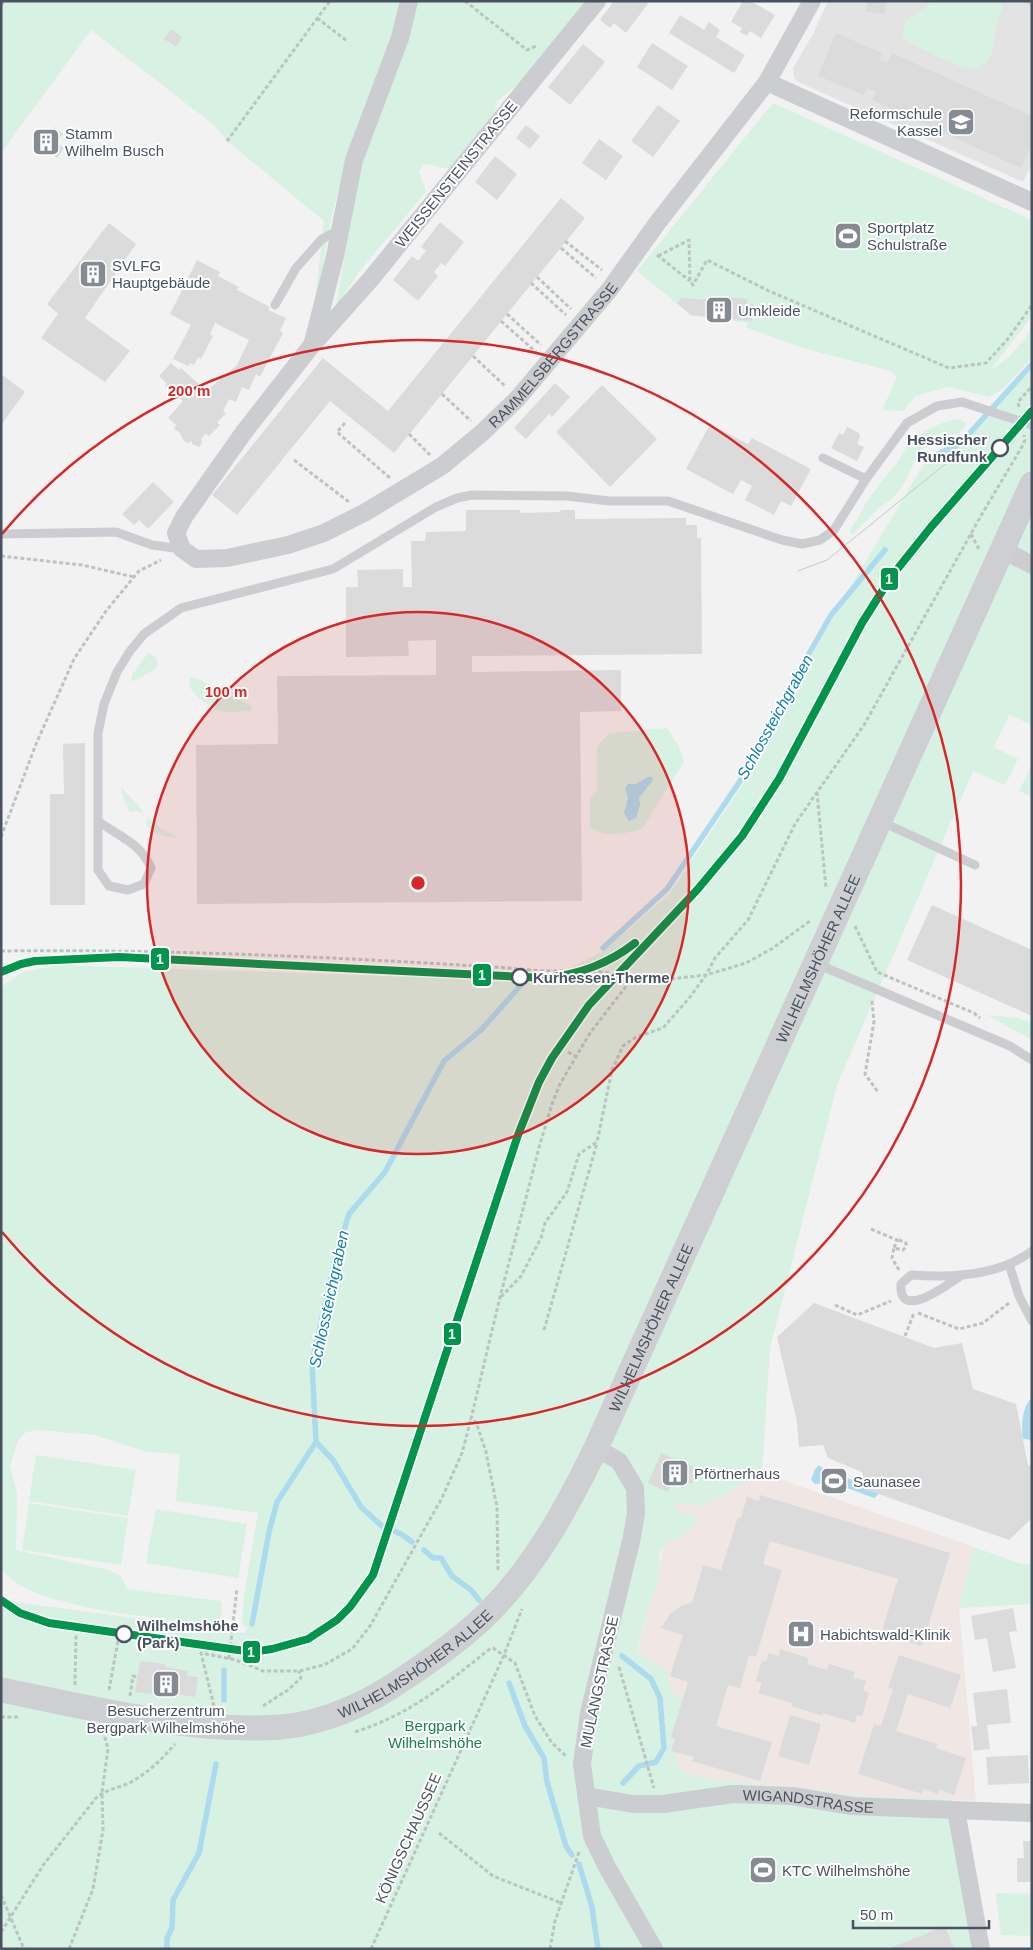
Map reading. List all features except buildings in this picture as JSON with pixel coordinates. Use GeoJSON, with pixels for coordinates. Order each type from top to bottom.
{"type":"FeatureCollection","features":[{"type":"Feature","properties":{"kind":"main road","name":"WILHELMSHÖHER ALLEE"},"geometry":{"type":"LineString","coordinates":[[1,1690],[159,1721],[216,1727],[283,1726],[322,1719],[355,1707],[372,1698],[428,1663],[493,1609],[553,1530],[570,1502],[596,1448],[815,963],[833,910],[880,821],[1032,484]]}},
{"type":"Feature","properties":{"kind":"street","name":"WEISSENSTEINSTRASSE"},"geometry":{"type":"LineString","coordinates":[[312,345],[335,256],[354,160],[400,38],[409,1]]}},
{"type":"Feature","properties":{"kind":"street","name":"WEISSENSTEINSTRASSE"},"geometry":{"type":"LineString","coordinates":[[182,549],[176,533],[184,517],[244,432],[312,345],[370,280],[597,1]]}},
{"type":"Feature","properties":{"kind":"street","name":"RAMMELSBERGSTRASSE"},"geometry":{"type":"LineString","coordinates":[[182,549],[196,559],[227,558],[288,545],[324,533],[364,513],[442,466],[483,432],[518,398],[613,285],[767,82],[812,1]]}},
{"type":"Feature","properties":{"kind":"street"},"geometry":{"type":"LineString","coordinates":[[767,82],[1032,202]]}},
{"type":"Feature","properties":{"kind":"street"},"geometry":{"type":"LineString","coordinates":[[1002,550],[1032,565]]}},
{"type":"Feature","properties":{"kind":"street","name":"MULANGSTRASSE"},"geometry":{"type":"LineString","coordinates":[[596,1448],[619,1461],[635,1488],[636,1513],[590,1713],[582,1764],[592,1836],[607,1867],[654,1949]]}},
{"type":"Feature","properties":{"kind":"street","name":"WIGANDSTRASSE"},"geometry":{"type":"LineString","coordinates":[[586,1796],[633,1804],[663,1804],[734,1794],[792,1796],[852,1806],[1032,1813]]}},
{"type":"Feature","properties":{"kind":"street"},"geometry":{"type":"LineString","coordinates":[[956,1810],[981,1949]]}},
{"type":"Feature","properties":{"kind":"lane"},"geometry":{"type":"LineString","coordinates":[[275,305],[296,268],[322,239],[340,230]]}},
{"type":"Feature","properties":{"kind":"lane"},"geometry":{"type":"LineString","coordinates":[[98,821],[138,847],[147,857],[151,868],[144,884],[128,890],[109,886],[98,870],[98,821],[98,733],[104,704],[117,672],[144,634],[181,608],[334,569],[436,507],[464,496],[567,496],[609,501],[668,501],[782,540],[802,544],[820,540],[834,530],[866,479],[908,423],[937,406],[962,402],[1032,425]]}},
{"type":"Feature","properties":{"kind":"lane"},"geometry":{"type":"LineString","coordinates":[[823,458],[866,479]]}},
{"type":"Feature","properties":{"kind":"lane"},"geometry":{"type":"LineString","coordinates":[[1,534],[116,532],[152,545],[182,549]]}},
{"type":"Feature","properties":{"kind":"lane"},"geometry":{"type":"LineString","coordinates":[[880,821],[975,865]]}},
{"type":"Feature","properties":{"kind":"lane"},"geometry":{"type":"LineString","coordinates":[[815,963],[1010,1046],[1032,1060]]}},
{"type":"Feature","properties":{"kind":"lane"},"geometry":{"type":"LineString","coordinates":[[962,1275],[918,1301],[908,1300],[900,1291],[901,1284],[911,1275],[962,1275],[1009,1264],[1025,1257],[1032,1251]]}},
{"type":"Feature","properties":{"kind":"lane"},"geometry":{"type":"LineString","coordinates":[[1009,1264],[1019,1296],[1032,1321]]}},
{"type":"Feature","properties":{"kind":"path"},"geometry":{"type":"LineString","coordinates":[[1,5],[4,1]]}},
{"type":"Feature","properties":{"kind":"path"},"geometry":{"type":"LineString","coordinates":[[227,141],[330,1]]}},
{"type":"Feature","properties":{"kind":"path"},"geometry":{"type":"LineString","coordinates":[[465,1],[527,50],[534,48],[540,41]]}},
{"type":"Feature","properties":{"kind":"path"},"geometry":{"type":"LineString","coordinates":[[317,18],[347,41]]}},
{"type":"Feature","properties":{"kind":"path"},"geometry":{"type":"LineString","coordinates":[[658,256],[689,240],[690,282]]}},
{"type":"Feature","properties":{"kind":"path"},"geometry":{"type":"LineString","coordinates":[[565,241],[613,285]]}},
{"type":"Feature","properties":{"kind":"path"},"geometry":{"type":"LineString","coordinates":[[560,248],[613,285]]}},
{"type":"Feature","properties":{"kind":"path"},"geometry":{"type":"LineString","coordinates":[[666,263],[693,285],[707,260],[769,291],[949,368],[986,363],[1007,340],[1032,305]]}},
{"type":"Feature","properties":{"kind":"path"},"geometry":{"type":"LineString","coordinates":[[537,277],[581,324]]}},
{"type":"Feature","properties":{"kind":"path"},"geometry":{"type":"LineString","coordinates":[[531,283],[581,324]]}},
{"type":"Feature","properties":{"kind":"path"},"geometry":{"type":"LineString","coordinates":[[507,314],[551,360]]}},
{"type":"Feature","properties":{"kind":"path"},"geometry":{"type":"LineString","coordinates":[[501,321],[551,360]]}},
{"type":"Feature","properties":{"kind":"path"},"geometry":{"type":"LineString","coordinates":[[473,356],[518,398]]}},
{"type":"Feature","properties":{"kind":"path"},"geometry":{"type":"LineString","coordinates":[[442,394],[483,432]]}},
{"type":"Feature","properties":{"kind":"path"},"geometry":{"type":"LineString","coordinates":[[345,424],[337,432],[403,489]]}},
{"type":"Feature","properties":{"kind":"path"},"geometry":{"type":"LineString","coordinates":[[409,434],[442,466]]}},
{"type":"Feature","properties":{"kind":"path"},"geometry":{"type":"LineString","coordinates":[[544,1330],[597,1142],[612,1070],[623,1046],[636,1037],[663,1028],[690,997],[715,958],[748,920],[795,824],[864,725],[1025,440]]}},
{"type":"Feature","properties":{"kind":"path"},"geometry":{"type":"LineString","coordinates":[[294,460],[364,513]]}},
{"type":"Feature","properties":{"kind":"path"},"geometry":{"type":"LineString","coordinates":[[1,837],[36,744],[74,659],[106,610],[139,571],[182,549]]}},
{"type":"Feature","properties":{"kind":"path"},"geometry":{"type":"LineString","coordinates":[[1,556],[82,565],[134,577]]}},
{"type":"Feature","properties":{"kind":"path"},"geometry":{"type":"LineString","coordinates":[[817,791],[833,910]]}},
{"type":"Feature","properties":{"kind":"path"},"geometry":{"type":"LineString","coordinates":[[833,910],[851,918],[877,972],[974,1013],[981,1018]]}},
{"type":"Feature","properties":{"kind":"path"},"geometry":{"type":"LineString","coordinates":[[1,951],[98,950],[596,972],[619,975],[631,980],[671,979],[706,974],[746,963],[833,910]]}},
{"type":"Feature","properties":{"kind":"path"},"geometry":{"type":"LineString","coordinates":[[877,972],[871,987],[874,1022],[865,1074],[878,1092]]}},
{"type":"Feature","properties":{"kind":"path"},"geometry":{"type":"LineString","coordinates":[[215,1713],[201,1652],[229,1658],[263,1671],[299,1672],[324,1665],[352,1650],[370,1626],[442,1498],[462,1453],[540,1144],[560,1084],[575,1056],[608,1007],[631,980]]}},
{"type":"Feature","properties":{"kind":"path"},"geometry":{"type":"LineString","coordinates":[[568,1052],[575,1056]]}},
{"type":"Feature","properties":{"kind":"path"},"geometry":{"type":"LineString","coordinates":[[500,1298],[521,1276],[541,1238],[545,1223],[567,1192],[578,1154],[597,1142]]}},
{"type":"Feature","properties":{"kind":"path"},"geometry":{"type":"LineString","coordinates":[[871,1229],[897,1240],[892,1258]]}},
{"type":"Feature","properties":{"kind":"path"},"geometry":{"type":"LineString","coordinates":[[894,1248],[901,1250],[906,1247],[906,1243],[900,1240],[900,1238]]}},
{"type":"Feature","properties":{"kind":"path"},"geometry":{"type":"LineString","coordinates":[[836,1305],[857,1314],[903,1296]]}},
{"type":"Feature","properties":{"kind":"path"},"geometry":{"type":"LineString","coordinates":[[914,1312],[959,1329],[983,1323],[1019,1296]]}},
{"type":"Feature","properties":{"kind":"path"},"geometry":{"type":"LineString","coordinates":[[904,1336],[918,1301]]}},
{"type":"Feature","properties":{"kind":"path"},"geometry":{"type":"LineString","coordinates":[[471,1419],[476,1422],[486,1452],[498,1507],[499,1576],[511,1587]]}},
{"type":"Feature","properties":{"kind":"path","name":"KÖNIGSCHAUSSEE"},"geometry":{"type":"LineString","coordinates":[[371,1949],[504,1655],[526,1600],[511,1587]]}},
{"type":"Feature","properties":{"kind":"path"},"geometry":{"type":"LineString","coordinates":[[229,1658],[237,1588]]}},
{"type":"Feature","properties":{"kind":"path"},"geometry":{"type":"LineString","coordinates":[[76,1635],[76,1685]]}},
{"type":"Feature","properties":{"kind":"path"},"geometry":{"type":"LineString","coordinates":[[111,1682],[118,1641]]}},
{"type":"Feature","properties":{"kind":"path"},"geometry":{"type":"LineString","coordinates":[[504,1655],[515,1663],[535,1716],[550,1740],[571,1760],[582,1764]]}},
{"type":"Feature","properties":{"kind":"path"},"geometry":{"type":"LineString","coordinates":[[618,1662],[650,1774]]}},
{"type":"Feature","properties":{"kind":"path"},"geometry":{"type":"LineString","coordinates":[[257,1710],[288,1690],[302,1678],[299,1672]]}},
{"type":"Feature","properties":{"kind":"path"},"geometry":{"type":"LineString","coordinates":[[131,1684],[133,1676],[137,1677]]}},
{"type":"Feature","properties":{"kind":"path"},"geometry":{"type":"LineString","coordinates":[[69,1949],[93,1889],[103,1830],[102,1792],[108,1749],[102,1729]]}},
{"type":"Feature","properties":{"kind":"path"},"geometry":{"type":"LineString","coordinates":[[1,1932],[44,1864],[102,1792],[132,1782],[161,1761],[177,1741]]}},
{"type":"Feature","properties":{"kind":"path"},"geometry":{"type":"LineString","coordinates":[[439,1833],[493,1876],[562,1903]]}},
{"type":"Feature","properties":{"kind":"path"},"geometry":{"type":"LineString","coordinates":[[550,1949],[555,1921],[576,1858],[584,1842],[592,1836]]}},
{"type":"Feature","properties":{"kind":"path"},"geometry":{"type":"LineString","coordinates":[[1,1894],[24,1949]]}},
{"type":"Feature","properties":{"kind":"shaded area","name":"Reformschule Kassel"},"geometry":{"type":"Polygon","coordinates":[[[828,1],[1032,1],[1032,163],[1023,182],[798,82],[794,77],[793,68],[813,34],[828,1]]]}},
{"type":"Feature","properties":{"kind":"shaded area","name":"Habichtswald-Klinik"},"geometry":{"type":"Polygon","coordinates":[[[762,1473],[974,1547],[959,1608],[976,1801],[851,1795],[806,1788],[708,1779],[680,1770],[636,1660],[674,1503],[703,1506],[762,1473]]]}},
{"type":"Feature","properties":{"kind":"green space"},"geometry":{"type":"Polygon","coordinates":[[[1,1],[401,1],[390,45],[344,170],[332,215],[313,319],[324,221],[227,141],[214,125],[91,30],[1,153],[1,1]]]}},
{"type":"Feature","properties":{"kind":"green space"},"geometry":{"type":"Polygon","coordinates":[[[416,1],[592,1],[538,68],[497,101],[492,122],[450,169],[425,164],[419,171],[426,192],[359,272],[336,307],[360,163],[416,1]]]}},
{"type":"Feature","properties":{"kind":"green space"},"geometry":{"type":"Polygon","coordinates":[[[934,1],[1003,1],[996,27],[993,49],[989,59],[983,65],[972,69],[958,66],[908,42],[902,35],[907,20],[934,1]]]}},
{"type":"Feature","properties":{"kind":"green space","name":"Sportplatz Schulstraße"},"geometry":{"type":"Polygon","coordinates":[[[773,103],[1032,220],[1032,316],[991,369],[1002,363],[1014,351],[1032,327],[1032,358],[1003,389],[989,397],[948,387],[915,396],[903,411],[882,410],[897,377],[891,371],[803,348],[745,327],[749,323],[692,316],[637,271],[773,103]]]}},
{"type":"Feature","properties":{"kind":"green space","name":"Bergpark Wilhelmshöhe"},"geometry":{"type":"Polygon","coordinates":[[[1032,367],[1032,725],[1009,715],[994,747],[1018,759],[1005,785],[973,771],[837,1085],[770,1348],[762,1473],[703,1506],[675,1503],[679,1512],[695,1516],[696,1521],[684,1535],[667,1543],[661,1550],[657,1586],[651,1598],[637,1653],[665,1669],[669,1675],[670,1691],[680,1698],[682,1705],[672,1749],[680,1770],[708,1779],[806,1788],[851,1795],[952,1799],[951,1813],[972,1949],[1,1949],[1,1600],[245,1633],[247,1627],[242,1624],[244,1596],[258,1513],[176,1501],[180,1454],[147,1452],[94,1435],[38,1430],[26,1432],[18,1441],[10,1465],[17,1494],[16,1550],[109,1570],[121,1576],[127,1589],[221,1601],[222,1614],[216,1624],[101,1610],[39,1594],[16,1582],[1,1568],[1,987],[23,972],[58,965],[545,981],[605,950],[670,893],[760,759],[794,688],[833,616],[925,462],[962,446],[1032,367]]]}},
{"type":"Feature","properties":{"kind":"green space"},"geometry":{"type":"Polygon","coordinates":[[[959,419],[966,423],[965,428],[958,433],[931,442],[920,451],[902,487],[891,500],[880,507],[851,534],[850,529],[868,500],[907,447],[934,426],[959,419]]]}},
{"type":"Feature","properties":{"kind":"green space"},"geometry":{"type":"Polygon","coordinates":[[[148,653],[155,656],[158,664],[155,670],[137,680],[131,681],[132,675],[148,653]]]}},
{"type":"Feature","properties":{"kind":"green space"},"geometry":{"type":"Polygon","coordinates":[[[191,677],[251,706],[252,711],[224,712],[210,706],[193,692],[189,682],[191,677]]]}},
{"type":"Feature","properties":{"kind":"green space"},"geometry":{"type":"Polygon","coordinates":[[[667,728],[678,745],[684,762],[642,829],[622,834],[609,834],[590,828],[590,799],[597,791],[597,747],[609,733],[667,728]]]}},
{"type":"Feature","properties":{"kind":"green space"},"geometry":{"type":"Polygon","coordinates":[[[1032,765],[1032,797],[1019,791],[1032,765]]]}},
{"type":"Feature","properties":{"kind":"green space"},"geometry":{"type":"Polygon","coordinates":[[[121,787],[142,810],[143,814],[137,811],[130,812],[123,797],[121,787]]]}},
{"type":"Feature","properties":{"kind":"green space"},"geometry":{"type":"Polygon","coordinates":[[[148,817],[163,830],[178,837],[164,836],[152,831],[146,825],[148,817]]]}},
{"type":"Feature","properties":{"kind":"green space"},"geometry":{"type":"Polygon","coordinates":[[[987,1015],[1018,1018],[1032,1023],[1032,1040],[987,1015]]]}},
{"type":"Feature","properties":{"kind":"green space"},"geometry":{"type":"Polygon","coordinates":[[[36,1455],[136,1470],[128,1516],[29,1501],[36,1455]]]}},
{"type":"Feature","properties":{"kind":"green space"},"geometry":{"type":"Polygon","coordinates":[[[29,1503],[128,1518],[121,1565],[22,1550],[29,1503]]]}},
{"type":"Feature","properties":{"kind":"green space"},"geometry":{"type":"Polygon","coordinates":[[[156,1509],[247,1524],[238,1578],[146,1563],[156,1509]]]}},
{"type":"Feature","properties":{"kind":"green space"},"geometry":{"type":"Polygon","coordinates":[[[974,1547],[1021,1564],[1032,1564],[1032,1604],[959,1608],[974,1547]]]}},
{"type":"Feature","properties":{"kind":"green space"},"geometry":{"type":"Polygon","coordinates":[[[996,1893],[1032,1894],[1032,1936],[1001,1935],[996,1893]]]}},
{"type":"Feature","properties":{"kind":"water"},"geometry":{"type":"Polygon","coordinates":[[[648,777],[652,777],[653,780],[639,798],[640,805],[636,818],[629,821],[624,813],[628,798],[625,788],[628,784],[636,784],[648,777]]]}},
{"type":"Feature","properties":{"kind":"water"},"geometry":{"type":"Polygon","coordinates":[[[1032,1398],[1032,1442],[1023,1439],[1022,1429],[1024,1411],[1032,1398]]]}},
{"type":"Feature","properties":{"kind":"water","name":"Saunasee"},"geometry":{"type":"Polygon","coordinates":[[[819,1465],[825,1470],[875,1488],[880,1493],[874,1498],[847,1488],[840,1492],[829,1485],[815,1484],[811,1480],[815,1469],[819,1465]]]}},
{"type":"Feature","properties":{"kind":"waterway","name":"Schlossteichgraben"},"geometry":{"type":"LineString","coordinates":[[924,460],[960,444],[1032,364]]}},
{"type":"Feature","properties":{"kind":"waterway","name":"Schlossteichgraben"},"geometry":{"type":"LineString","coordinates":[[603,948],[667,889],[757,756],[790,687],[831,615],[885,550]]}},
{"type":"Feature","properties":{"kind":"waterway","name":"Schlossteichgraben"},"geometry":{"type":"LineString","coordinates":[[383,1527],[361,1507],[333,1460],[316,1442],[312,1363],[336,1256],[349,1214],[385,1172],[444,1061],[481,1030],[520,986]]}},
{"type":"Feature","properties":{"kind":"waterway"},"geometry":{"type":"LineString","coordinates":[[252,1624],[269,1532],[277,1502],[316,1442]]}},
{"type":"Feature","properties":{"kind":"waterway","name":"Schlossteichgraben"},"geometry":{"type":"LineString","coordinates":[[394,1531],[412,1542]]}},
{"type":"Feature","properties":{"kind":"waterway","name":"Schlossteichgraben"},"geometry":{"type":"LineString","coordinates":[[424,1550],[433,1558],[441,1558],[452,1576],[471,1590],[479,1600]]}},
{"type":"Feature","properties":{"kind":"waterway"},"geometry":{"type":"LineString","coordinates":[[622,1656],[651,1679],[660,1698],[664,1748],[656,1762],[639,1766],[623,1783]]}},
{"type":"Feature","properties":{"kind":"waterway"},"geometry":{"type":"LineString","coordinates":[[224,1670],[224,1700]]}},
{"type":"Feature","properties":{"kind":"waterway","name":"Schlossteichgraben"},"geometry":{"type":"LineString","coordinates":[[509,1683],[525,1726],[544,1758],[547,1782],[566,1846],[572,1855]]}},
{"type":"Feature","properties":{"kind":"waterway"},"geometry":{"type":"LineString","coordinates":[[167,1949],[167,1938],[172,1928],[173,1900],[199,1853],[216,1764]]}},
{"type":"Feature","properties":{"kind":"waterway","name":"Schlossteichgraben"},"geometry":{"type":"LineString","coordinates":[[579,1864],[592,1907],[598,1949]]}},
{"type":"Feature","properties":{"kind":"tram line"},"geometry":{"type":"LineString","coordinates":[[798,571],[827,560],[960,452]]}},
{"type":"Feature","properties":{"kind":"transit line","name":"1"},"geometry":{"type":"LineString","coordinates":[[1,1600],[20,1613],[49,1623],[252,1652],[272,1649],[308,1639],[337,1620],[350,1607],[373,1575],[518,1135],[539,1082],[552,1058],[589,1005],[697,890],[742,836],[779,779],[862,623],[891,577],[931,527],[1032,411]]}},
{"type":"Feature","properties":{"kind":"transit line","name":"1"},"geometry":{"type":"LineString","coordinates":[[1,972],[35,961],[119,957],[546,978],[570,974],[593,967],[614,957],[635,943]]}},
{"type":"Feature","properties":{"kind":"place","name":"Reformschule Kassel"},"geometry":{"type":"Point","coordinates":[961,122]}},
{"type":"Feature","properties":{"kind":"place","name":"Stamm Wilhelm Busch"},"geometry":{"type":"Point","coordinates":[46,142]}},
{"type":"Feature","properties":{"kind":"place","name":"Sportplatz Schulstraße"},"geometry":{"type":"Point","coordinates":[848,236]}},
{"type":"Feature","properties":{"kind":"place","name":"SVLFG Hauptgebäude"},"geometry":{"type":"Point","coordinates":[93,274]}},
{"type":"Feature","properties":{"kind":"place","name":"Umkleide"},"geometry":{"type":"Point","coordinates":[719,310]}},
{"type":"Feature","properties":{"kind":"place","name":"Hessischer Rundfunk"},"geometry":{"type":"Point","coordinates":[1000,448]}},
{"type":"Feature","properties":{"kind":"place","name":"Kurhessen-Therme"},"geometry":{"type":"Point","coordinates":[520,977]}},
{"type":"Feature","properties":{"kind":"place","name":"Pförtnerhaus"},"geometry":{"type":"Point","coordinates":[675,1473]}},
{"type":"Feature","properties":{"kind":"place","name":"Saunasee"},"geometry":{"type":"Point","coordinates":[834,1481]}},
{"type":"Feature","properties":{"kind":"place","name":"Wilhelmshöhe (Park)"},"geometry":{"type":"Point","coordinates":[124,1634]}},
{"type":"Feature","properties":{"kind":"place","name":"Habichtswald-Klinik"},"geometry":{"type":"Point","coordinates":[801,1634]}},
{"type":"Feature","properties":{"kind":"place","name":"Besucherzentrum Bergpark Wilhelmshöhe"},"geometry":{"type":"Point","coordinates":[166,1684]}},
{"type":"Feature","properties":{"kind":"place","name":"KTC Wilhelmshöhe"},"geometry":{"type":"Point","coordinates":[763,1870]}}]}
